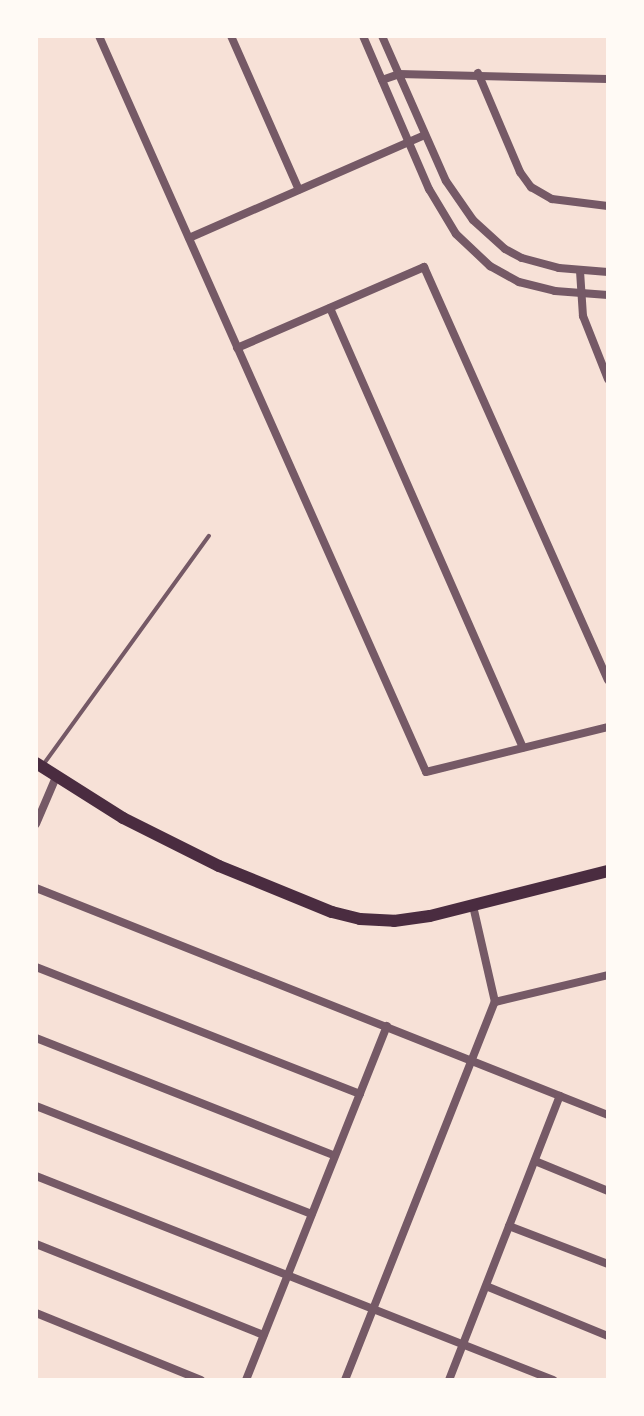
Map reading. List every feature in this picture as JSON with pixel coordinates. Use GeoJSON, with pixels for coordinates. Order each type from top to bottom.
{"type":"FeatureCollection","features":[{"type":"Feature","properties":{"kind":"main road"},"geometry":{"type":"LineString","coordinates":[[39,765],[123,818],[219,866],[332,912],[360,919],[394,921],[473,906],[608,871]]}},
{"type":"Feature","properties":{"kind":"street"},"geometry":{"type":"LineString","coordinates":[[99,36],[426,772],[608,727]]}},
{"type":"Feature","properties":{"kind":"street"},"geometry":{"type":"LineString","coordinates":[[231,36],[299,190]]}},
{"type":"Feature","properties":{"kind":"street"},"geometry":{"type":"LineString","coordinates":[[363,36],[437,206],[470,249],[506,276],[536,287],[608,295]]}},
{"type":"Feature","properties":{"kind":"street"},"geometry":{"type":"LineString","coordinates":[[382,36],[454,195],[490,237],[522,258],[580,271],[608,272]]}},
{"type":"Feature","properties":{"kind":"street"},"geometry":{"type":"LineString","coordinates":[[382,80],[399,74],[478,73],[608,79]]}},
{"type":"Feature","properties":{"kind":"street"},"geometry":{"type":"LineString","coordinates":[[478,73],[520,172],[531,187],[552,199],[608,206]]}},
{"type":"Feature","properties":{"kind":"street"},"geometry":{"type":"LineString","coordinates":[[189,238],[425,135]]}},
{"type":"Feature","properties":{"kind":"street"},"geometry":{"type":"LineString","coordinates":[[237,348],[424,267],[608,680]]}},
{"type":"Feature","properties":{"kind":"street"},"geometry":{"type":"LineString","coordinates":[[580,271],[579,294],[583,316],[608,379]]}},
{"type":"Feature","properties":{"kind":"street"},"geometry":{"type":"LineString","coordinates":[[330,308],[523,748]]}},
{"type":"Feature","properties":{"kind":"street"},"geometry":{"type":"LineString","coordinates":[[36,824],[56,777]]}},
{"type":"Feature","properties":{"kind":"street"},"geometry":{"type":"LineString","coordinates":[[36,888],[608,1115]]}},
{"type":"Feature","properties":{"kind":"street"},"geometry":{"type":"LineString","coordinates":[[345,1380],[495,1002],[473,906]]}},
{"type":"Feature","properties":{"kind":"street"},"geometry":{"type":"LineString","coordinates":[[36,967],[360,1094]]}},
{"type":"Feature","properties":{"kind":"street"},"geometry":{"type":"LineString","coordinates":[[495,1002],[608,975]]}},
{"type":"Feature","properties":{"kind":"street"},"geometry":{"type":"LineString","coordinates":[[246,1380],[387,1026]]}},
{"type":"Feature","properties":{"kind":"street"},"geometry":{"type":"LineString","coordinates":[[36,1038],[335,1156]]}},
{"type":"Feature","properties":{"kind":"street"},"geometry":{"type":"LineString","coordinates":[[449,1380],[560,1096]]}},
{"type":"Feature","properties":{"kind":"street"},"geometry":{"type":"LineString","coordinates":[[36,1106],[312,1214]]}},
{"type":"Feature","properties":{"kind":"street"},"geometry":{"type":"LineString","coordinates":[[535,1161],[608,1191]]}},
{"type":"Feature","properties":{"kind":"street"},"geometry":{"type":"LineString","coordinates":[[36,1176],[553,1380]]}},
{"type":"Feature","properties":{"kind":"street"},"geometry":{"type":"LineString","coordinates":[[509,1226],[608,1264]]}},
{"type":"Feature","properties":{"kind":"street"},"geometry":{"type":"LineString","coordinates":[[36,1244],[264,1335]]}},
{"type":"Feature","properties":{"kind":"street"},"geometry":{"type":"LineString","coordinates":[[486,1286],[608,1336]]}},
{"type":"Feature","properties":{"kind":"street"},"geometry":{"type":"LineString","coordinates":[[36,1313],[201,1380]]}},
{"type":"Feature","properties":{"kind":"lane"},"geometry":{"type":"LineString","coordinates":[[39,765],[209,536]]}}]}
